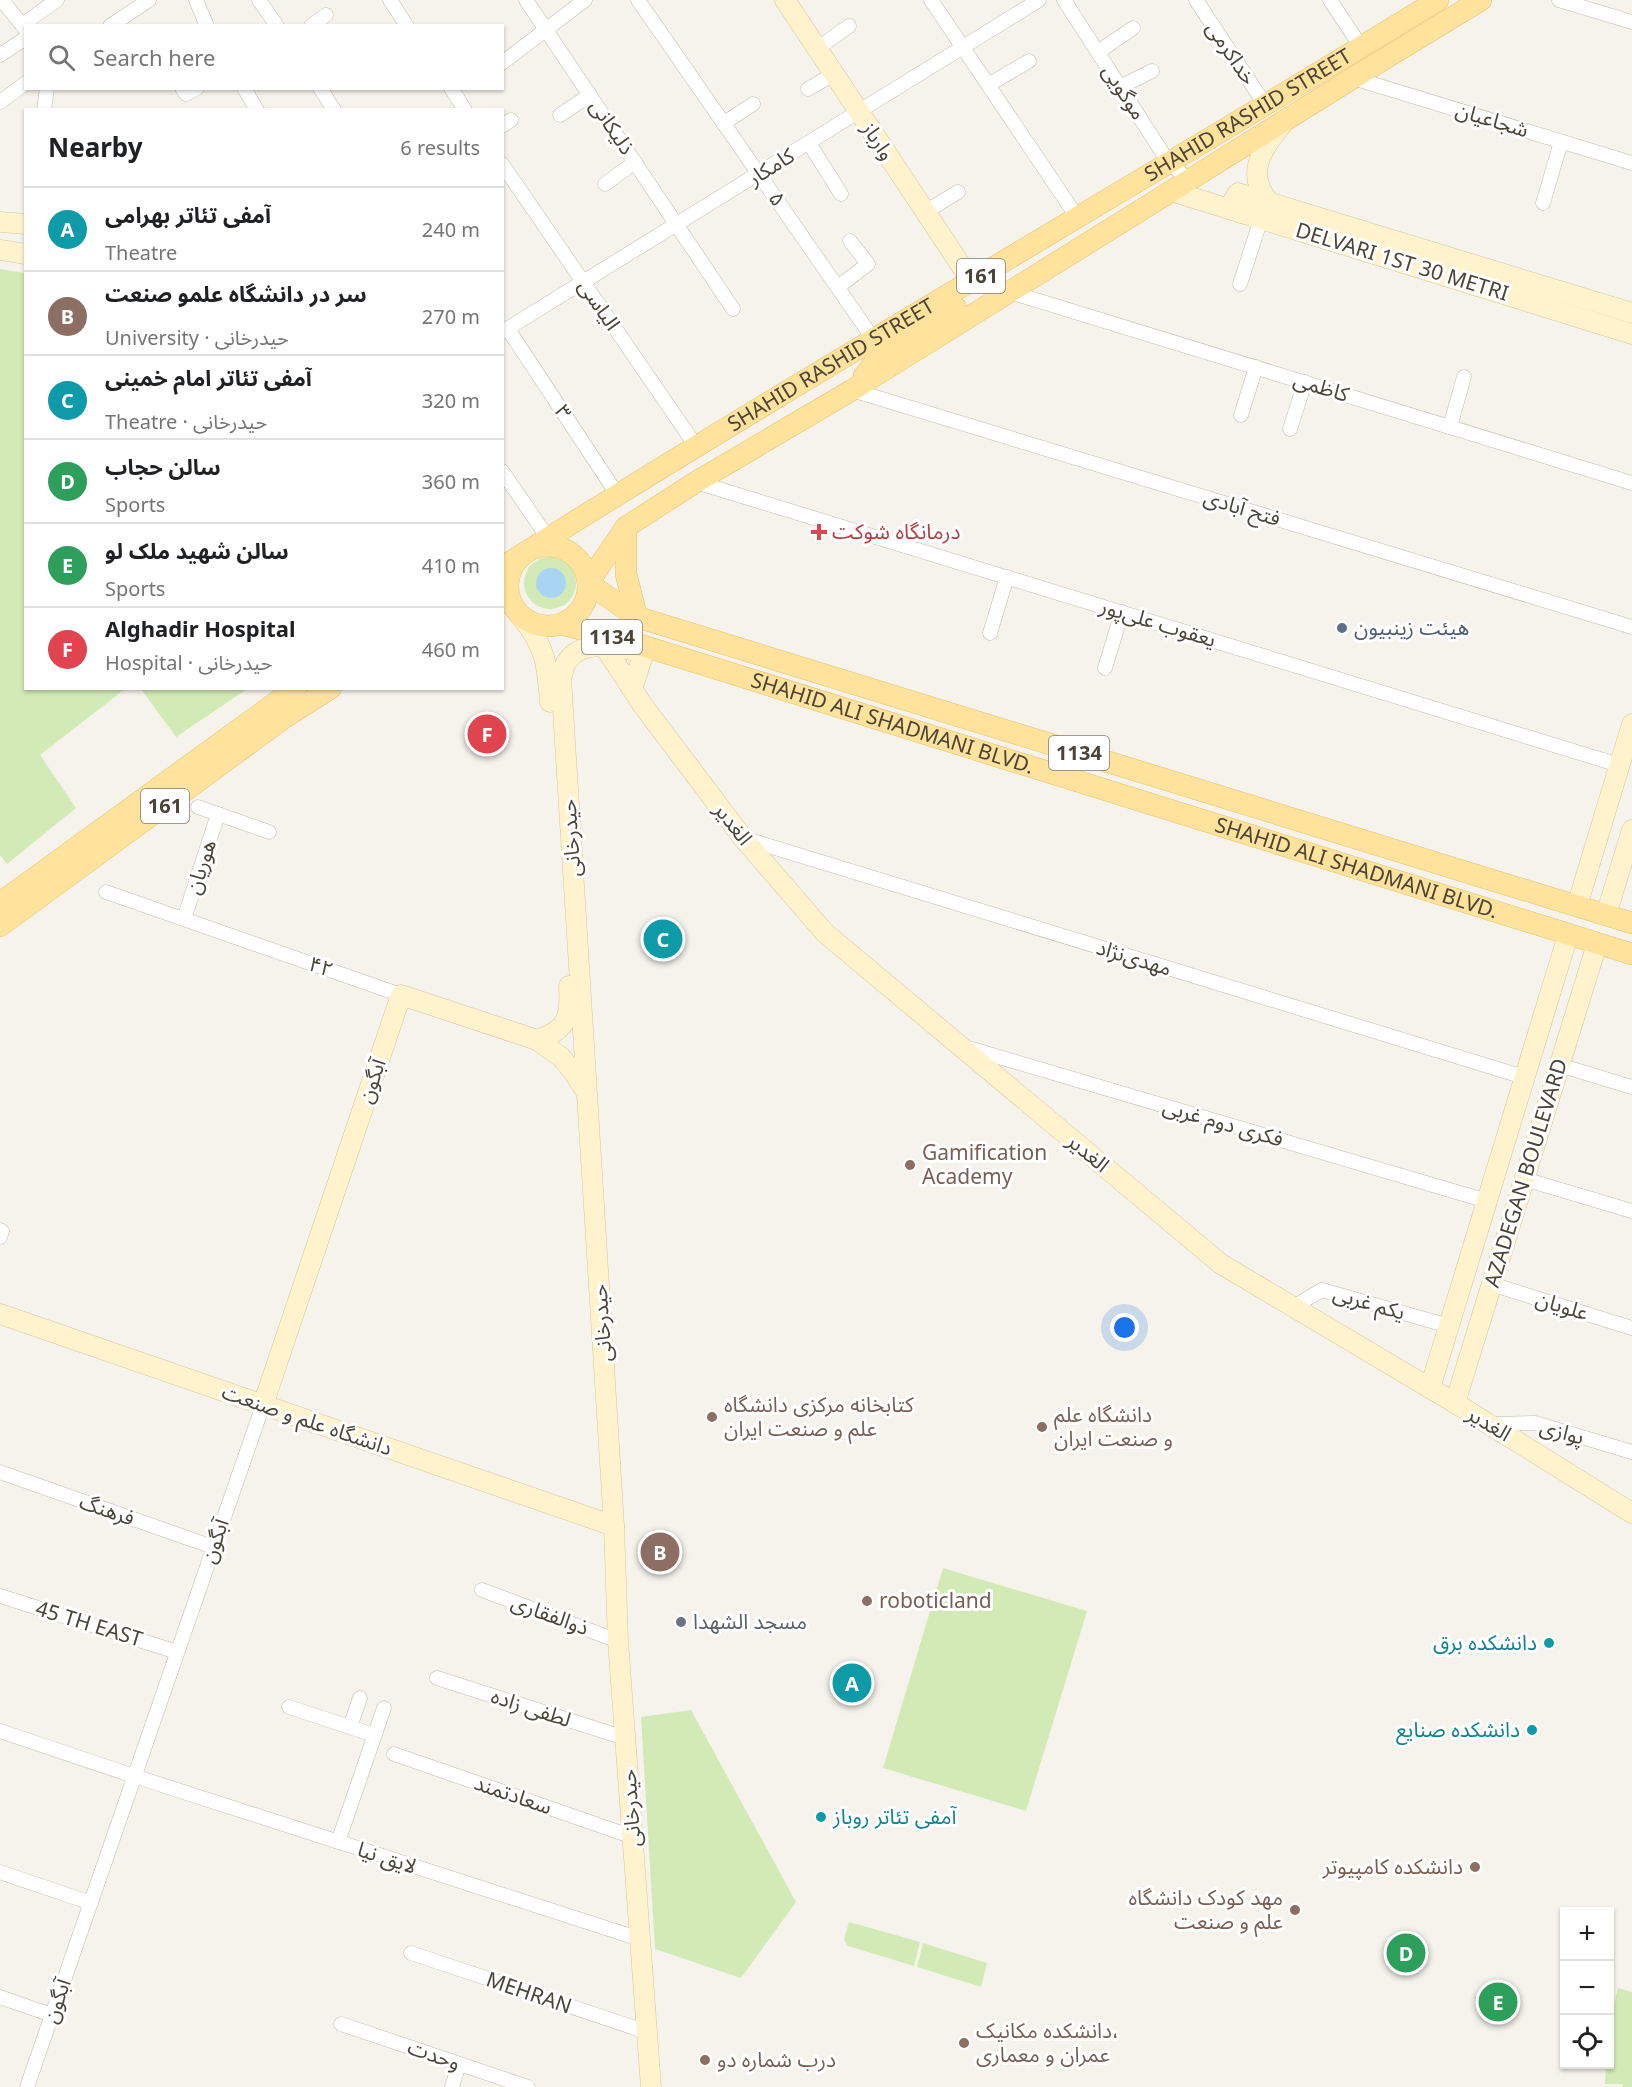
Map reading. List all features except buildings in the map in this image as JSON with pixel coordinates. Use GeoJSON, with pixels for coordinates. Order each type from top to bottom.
{"type":"FeatureCollection","features":[{"type":"Feature","properties":{"kind":"main road","name":"وارباز"},"geometry":{"type":"LineString","coordinates":[[785,0],[972,282]]}},
{"type":"Feature","properties":{"kind":"main road","name":"SHAHID RASHID STREET"},"geometry":{"type":"LineString","coordinates":[[504,566],[696,446],[1266,106],[1438,0]]}},
{"type":"Feature","properties":{"kind":"main road","name":"SHAHID RASHID STREET"},"geometry":{"type":"LineString","coordinates":[[588,583],[626,527],[696,482],[852,390],[1287,118],[1481,0]]}},
{"type":"Feature","properties":{"kind":"main road"},"geometry":{"type":"LineString","coordinates":[[1265,211],[1257,168],[1270,138],[1287,118]]}},
{"type":"Feature","properties":{"kind":"main road","name":"DELVARI 1ST 30 METRI"},"geometry":{"type":"LineString","coordinates":[[1180,186],[1241,213],[1265,211],[1632,313]]}},
{"type":"Feature","properties":{"kind":"main road","name":"DELVARI 1ST 30 METRI"},"geometry":{"type":"LineString","coordinates":[[1265,211],[1632,334]]}},
{"type":"Feature","properties":{"kind":"main road"},"geometry":{"type":"LineString","coordinates":[[0,222],[24,224]]}},
{"type":"Feature","properties":{"kind":"main road"},"geometry":{"type":"LineString","coordinates":[[0,250],[24,254]]}},
{"type":"Feature","properties":{"kind":"main road"},"geometry":{"type":"LineString","coordinates":[[1010,258],[1010,266],[1018,279],[1018,287]]}},
{"type":"Feature","properties":{"kind":"main road"},"geometry":{"type":"LineString","coordinates":[[852,390],[882,353],[960,306],[972,282]]}},
{"type":"Feature","properties":{"kind":"main road"},"geometry":{"type":"LineString","coordinates":[[610,643],[616,623],[632,614],[626,574],[626,527]]}},
{"type":"Feature","properties":{"kind":"main road"},"geometry":{"type":"LineString","coordinates":[[545,546],[566,550],[581,564],[588,583],[584,604],[570,619],[561,624],[547,626],[533,623],[512,613],[508,583],[510,572],[516,561],[525,553],[545,546]]}},
{"type":"Feature","properties":{"kind":"main road","name":"SHAHID ALI SHADMANI BLVD."},"geometry":{"type":"LineString","coordinates":[[588,583],[632,614],[1577,906]]}},
{"type":"Feature","properties":{"kind":"main road","name":"حیدرخانی"},"geometry":{"type":"LineString","coordinates":[[512,613],[538,638],[547,664],[570,1006],[561,1028],[537,1040]]}},
{"type":"Feature","properties":{"kind":"main road","name":"SHAHID ALI SHADMANI BLVD."},"geometry":{"type":"LineString","coordinates":[[561,624],[610,643],[654,652],[1568,935]]}},
{"type":"Feature","properties":{"kind":"main road","name":"حیدرخانی"},"geometry":{"type":"LineString","coordinates":[[610,643],[591,646],[578,652],[567,660],[561,678],[614,1526],[618,1641],[647,2032],[654,2086]]}},
{"type":"Feature","properties":{"kind":"main road","name":"الغدیر"},"geometry":{"type":"LineString","coordinates":[[610,643],[632,689],[743,838],[825,933],[1221,1264],[1490,1424],[1632,1513]]}},
{"type":"Feature","properties":{"kind":"main road"},"geometry":{"type":"LineString","coordinates":[[632,689],[654,652]]}},
{"type":"Feature","properties":{"kind":"main road","name":"161"},"geometry":{"type":"LineString","coordinates":[[0,903],[293,690]]}},
{"type":"Feature","properties":{"kind":"main road","name":"161"},"geometry":{"type":"LineString","coordinates":[[0,926],[284,718],[328,690]]}},
{"type":"Feature","properties":{"kind":"main road"},"geometry":{"type":"LineString","coordinates":[[1568,935],[1632,724]]}},
{"type":"Feature","properties":{"kind":"main road"},"geometry":{"type":"LineString","coordinates":[[1597,944],[1632,830]]}},
{"type":"Feature","properties":{"kind":"main road","name":"1134"},"geometry":{"type":"LineString","coordinates":[[1577,906],[1632,923]]}},
{"type":"Feature","properties":{"kind":"main road","name":"1134"},"geometry":{"type":"LineString","coordinates":[[1568,935],[1632,954]]}},
{"type":"Feature","properties":{"kind":"main road","name":"AZADEGAN BOULEVARD"},"geometry":{"type":"LineString","coordinates":[[1430,1388],[1568,935]]}},
{"type":"Feature","properties":{"kind":"main road","name":"AZADEGAN BOULEVARD"},"geometry":{"type":"LineString","coordinates":[[1455,1403],[1597,944]]}},
{"type":"Feature","properties":{"kind":"main road","name":"۴۲"},"geometry":{"type":"LineString","coordinates":[[401,995],[537,1040],[561,1057],[587,1094]]}},
{"type":"Feature","properties":{"kind":"main road","name":"آبگون"},"geometry":{"type":"LineString","coordinates":[[263,1405],[401,995]]}},
{"type":"Feature","properties":{"kind":"main road","name":"دانشگاه علم و صنعت"},"geometry":{"type":"LineString","coordinates":[[0,1314],[614,1526]]}},
{"type":"Feature","properties":{"kind":"main road"},"geometry":{"type":"LineString","coordinates":[[275,1369],[276,1392],[294,1416]]}},
{"type":"Feature","properties":{"kind":"street"},"geometry":{"type":"LineString","coordinates":[[0,55],[24,31],[2,0]]}},
{"type":"Feature","properties":{"kind":"street"},"geometry":{"type":"LineString","coordinates":[[31,24],[57,0]]}},
{"type":"Feature","properties":{"kind":"street"},"geometry":{"type":"LineString","coordinates":[[117,24],[132,20],[149,0]]}},
{"type":"Feature","properties":{"kind":"street"},"geometry":{"type":"LineString","coordinates":[[196,0],[206,24]]}},
{"type":"Feature","properties":{"kind":"street"},"geometry":{"type":"LineString","coordinates":[[259,0],[276,24]]}},
{"type":"Feature","properties":{"kind":"street"},"geometry":{"type":"LineString","coordinates":[[390,0],[406,24]]}},
{"type":"Feature","properties":{"kind":"street","name":"ذلیکانی"},"geometry":{"type":"LineString","coordinates":[[526,0],[733,309]]}},
{"type":"Feature","properties":{"kind":"street"},"geometry":{"type":"LineString","coordinates":[[504,62],[585,0]]}},
{"type":"Feature","properties":{"kind":"street","name":"۵"},"geometry":{"type":"LineString","coordinates":[[638,0],[874,340]]}},
{"type":"Feature","properties":{"kind":"street"},"geometry":{"type":"LineString","coordinates":[[931,0],[1077,217]]}},
{"type":"Feature","properties":{"kind":"street","name":"کامکار"},"geometry":{"type":"LineString","coordinates":[[505,330],[584,284],[1039,0]]}},
{"type":"Feature","properties":{"kind":"street","name":"موگویی"},"geometry":{"type":"LineString","coordinates":[[1064,0],[1169,162],[1180,186]]}},
{"type":"Feature","properties":{"kind":"street","name":"خداکرمی"},"geometry":{"type":"LineString","coordinates":[[1196,0],[1266,106]]}},
{"type":"Feature","properties":{"kind":"street"},"geometry":{"type":"LineString","coordinates":[[1330,0],[1361,47]]}},
{"type":"Feature","properties":{"kind":"street"},"geometry":{"type":"LineString","coordinates":[[1559,0],[1632,22]]}},
{"type":"Feature","properties":{"kind":"street"},"geometry":{"type":"LineString","coordinates":[[314,24],[326,15]]}},
{"type":"Feature","properties":{"kind":"street"},"geometry":{"type":"LineString","coordinates":[[817,49],[849,27]]}},
{"type":"Feature","properties":{"kind":"street"},"geometry":{"type":"LineString","coordinates":[[1098,52],[1133,28]]}},
{"type":"Feature","properties":{"kind":"street"},"geometry":{"type":"LineString","coordinates":[[988,85],[1029,61]]}},
{"type":"Feature","properties":{"kind":"street"},"geometry":{"type":"LineString","coordinates":[[1120,87],[1152,71]]}},
{"type":"Feature","properties":{"kind":"street"},"geometry":{"type":"LineString","coordinates":[[808,88],[834,74]]}},
{"type":"Feature","properties":{"kind":"street","name":"شجاعیان"},"geometry":{"type":"LineString","coordinates":[[1353,78],[1632,163]]}},
{"type":"Feature","properties":{"kind":"street"},"geometry":{"type":"LineString","coordinates":[[3,94],[24,84]]}},
{"type":"Feature","properties":{"kind":"street"},"geometry":{"type":"LineString","coordinates":[[44,108],[47,90]]}},
{"type":"Feature","properties":{"kind":"street"},"geometry":{"type":"LineString","coordinates":[[245,90],[256,108]]}},
{"type":"Feature","properties":{"kind":"street"},"geometry":{"type":"LineString","coordinates":[[321,90],[333,108]]}},
{"type":"Feature","properties":{"kind":"street"},"geometry":{"type":"LineString","coordinates":[[454,93],[464,108]]}},
{"type":"Feature","properties":{"kind":"street"},"geometry":{"type":"LineString","coordinates":[[560,115],[590,95]]}},
{"type":"Feature","properties":{"kind":"street"},"geometry":{"type":"LineString","coordinates":[[724,123],[753,104]]}},
{"type":"Feature","properties":{"kind":"street"},"geometry":{"type":"LineString","coordinates":[[1543,203],[1561,142]]}},
{"type":"Feature","properties":{"kind":"street"},"geometry":{"type":"LineString","coordinates":[[809,143],[840,194]]}},
{"type":"Feature","properties":{"kind":"street"},"geometry":{"type":"LineString","coordinates":[[605,184],[635,162]]}},
{"type":"Feature","properties":{"kind":"street","name":"الیاسی"},"geometry":{"type":"LineString","coordinates":[[504,167],[696,446]]}},
{"type":"Feature","properties":{"kind":"street"},"geometry":{"type":"LineString","coordinates":[[925,212],[958,192]]}},
{"type":"Feature","properties":{"kind":"street"},"geometry":{"type":"LineString","coordinates":[[1240,284],[1265,211]]}},
{"type":"Feature","properties":{"kind":"street"},"geometry":{"type":"LineString","coordinates":[[838,287],[868,264],[850,241]]}},
{"type":"Feature","properties":{"kind":"street","name":"کاظمی"},"geometry":{"type":"LineString","coordinates":[[1018,287],[1256,367],[1632,483]]}},
{"type":"Feature","properties":{"kind":"street","name":"۳"},"geometry":{"type":"LineString","coordinates":[[505,330],[617,494]]}},
{"type":"Feature","properties":{"kind":"street"},"geometry":{"type":"LineString","coordinates":[[1241,415],[1256,367]]}},
{"type":"Feature","properties":{"kind":"street"},"geometry":{"type":"LineString","coordinates":[[1450,427],[1464,377]]}},
{"type":"Feature","properties":{"kind":"street"},"geometry":{"type":"LineString","coordinates":[[1290,429],[1305,382]]}},
{"type":"Feature","properties":{"kind":"street","name":"فتح آبادی"},"geometry":{"type":"LineString","coordinates":[[852,390],[1632,627]]}},
{"type":"Feature","properties":{"kind":"street"},"geometry":{"type":"LineString","coordinates":[[504,474],[548,538]]}},
{"type":"Feature","properties":{"kind":"street","name":"یعقوب علی‌پور"},"geometry":{"type":"LineString","coordinates":[[696,482],[1619,765]]}},
{"type":"Feature","properties":{"kind":"street"},"geometry":{"type":"LineString","coordinates":[[990,633],[1007,577]]}},
{"type":"Feature","properties":{"kind":"street"},"geometry":{"type":"LineString","coordinates":[[1105,668],[1122,612]]}},
{"type":"Feature","properties":{"kind":"street","name":"هوریان"},"geometry":{"type":"LineString","coordinates":[[198,807],[269,832]]}},
{"type":"Feature","properties":{"kind":"street","name":"هوریان"},"geometry":{"type":"LineString","coordinates":[[184,919],[218,814]]}},
{"type":"Feature","properties":{"kind":"street","name":"مهدی‌نژاد"},"geometry":{"type":"LineString","coordinates":[[743,838],[1524,1077]]}},
{"type":"Feature","properties":{"kind":"street","name":"۴۲"},"geometry":{"type":"LineString","coordinates":[[106,891],[401,995]]}},
{"type":"Feature","properties":{"kind":"street","name":"فکری دوم غربی"},"geometry":{"type":"LineString","coordinates":[[960,1045],[1487,1201]]}},
{"type":"Feature","properties":{"kind":"street"},"geometry":{"type":"LineString","coordinates":[[1559,1065],[1632,1087]]}},
{"type":"Feature","properties":{"kind":"street"},"geometry":{"type":"LineString","coordinates":[[1524,1179],[1632,1211]]}},
{"type":"Feature","properties":{"kind":"street"},"geometry":{"type":"LineString","coordinates":[[0,1230],[2,1231],[0,1237]]}},
{"type":"Feature","properties":{"kind":"street","name":"علویان"},"geometry":{"type":"LineString","coordinates":[[1491,1284],[1632,1328]]}},
{"type":"Feature","properties":{"kind":"street","name":"یکم غربی"},"geometry":{"type":"LineString","coordinates":[[1293,1307],[1322,1290],[1449,1326]]}},
{"type":"Feature","properties":{"kind":"street","name":"آبگون"},"geometry":{"type":"LineString","coordinates":[[27,2087],[263,1405]]}},
{"type":"Feature","properties":{"kind":"street","name":"پوازی"},"geometry":{"type":"LineString","coordinates":[[1490,1424],[1535,1423],[1632,1452]]}},
{"type":"Feature","properties":{"kind":"street","name":"فرهنگ"},"geometry":{"type":"LineString","coordinates":[[0,1472],[213,1547]]}},
{"type":"Feature","properties":{"kind":"street","name":"ذوالفقاری"},"geometry":{"type":"LineString","coordinates":[[482,1590],[618,1641]]}},
{"type":"Feature","properties":{"kind":"street","name":"45 TH EAST"},"geometry":{"type":"LineString","coordinates":[[0,1596],[177,1652]]}},
{"type":"Feature","properties":{"kind":"street","name":"لطفی زاده"},"geometry":{"type":"LineString","coordinates":[[437,1678],[626,1738]]}},
{"type":"Feature","properties":{"kind":"street"},"geometry":{"type":"LineString","coordinates":[[350,1727],[360,1698]]}},
{"type":"Feature","properties":{"kind":"street"},"geometry":{"type":"LineString","coordinates":[[289,1707],[374,1735]]}},
{"type":"Feature","properties":{"kind":"street"},"geometry":{"type":"LineString","coordinates":[[338,1842],[384,1708]]}},
{"type":"Feature","properties":{"kind":"street","name":"لایق نیا"},"geometry":{"type":"LineString","coordinates":[[0,1731],[640,1939]]}},
{"type":"Feature","properties":{"kind":"street","name":"سعادتمند"},"geometry":{"type":"LineString","coordinates":[[394,1754],[633,1837]]}},
{"type":"Feature","properties":{"kind":"street"},"geometry":{"type":"LineString","coordinates":[[0,1872],[91,1903]]}},
{"type":"Feature","properties":{"kind":"street","name":"MEHRAN"},"geometry":{"type":"LineString","coordinates":[[411,1953],[647,2032]]}},
{"type":"Feature","properties":{"kind":"street"},"geometry":{"type":"LineString","coordinates":[[0,1997],[52,2015]]}},
{"type":"Feature","properties":{"kind":"street","name":"وحدت"},"geometry":{"type":"LineString","coordinates":[[341,2024],[523,2086]]}},
{"type":"Feature","properties":{"kind":"street"},"geometry":{"type":"LineString","coordinates":[[452,2087],[459,2064]]}},
{"type":"Feature","properties":{"kind":"green space"},"geometry":{"type":"Polygon","coordinates":[[[0,269],[24,273],[24,690],[124,690],[40,755],[76,808],[7,864],[0,855],[0,269]]]}},
{"type":"Feature","properties":{"kind":"green space"},"geometry":{"type":"Polygon","coordinates":[[[545,557],[555,557],[564,561],[572,569],[576,583],[572,597],[564,605],[555,609],[545,609],[536,605],[528,597],[524,588],[524,578],[528,569],[536,561],[545,557]]]}},
{"type":"Feature","properties":{"kind":"green space"},"geometry":{"type":"Polygon","coordinates":[[[142,690],[246,690],[176,737],[142,690]]]}},
{"type":"Feature","properties":{"kind":"green space"},"geometry":{"type":"Polygon","coordinates":[[[943,1568],[1087,1611],[1026,1811],[883,1768],[943,1568]]]}},
{"type":"Feature","properties":{"kind":"green space"},"geometry":{"type":"Polygon","coordinates":[[[691,1710],[796,1902],[741,1978],[655,1949],[641,1717],[691,1710]]]}},
{"type":"Feature","properties":{"kind":"green space"},"geometry":{"type":"Polygon","coordinates":[[[849,1922],[920,1942],[914,1966],[848,1946],[844,1940],[849,1922]]]}},
{"type":"Feature","properties":{"kind":"green space"},"geometry":{"type":"Polygon","coordinates":[[[923,1943],[987,1963],[981,1987],[917,1967],[923,1943]]]}},
{"type":"Feature","properties":{"kind":"green space"},"geometry":{"type":"Polygon","coordinates":[[[1618,1988],[1632,1992],[1632,2087],[1623,2087],[1622,2084],[1605,2084],[1606,2069],[1614,2069],[1614,2005],[1618,1988]]]}},
{"type":"Feature","properties":{"kind":"water"},"geometry":{"type":"Polygon","coordinates":[[[551,568],[561,573],[566,583],[561,593],[551,598],[541,593],[536,583],[541,573],[551,568]]]}},
{"type":"Feature","properties":{"kind":"place","name":"درمانگاه شوکت"},"geometry":{"type":"Point","coordinates":[819,532]}},
{"type":"Feature","properties":{"kind":"place","name":"هیئت زینبیون"},"geometry":{"type":"Point","coordinates":[1342,628]}},
{"type":"Feature","properties":{"kind":"place","name":"Alghadir Hospital"},"geometry":{"type":"Point","coordinates":[487,734]}},
{"type":"Feature","properties":{"kind":"place","name":"آمفی تئاتر امام خمینی"},"geometry":{"type":"Point","coordinates":[663,939]}},
{"type":"Feature","properties":{"kind":"place","name":"Gamification Academy"},"geometry":{"type":"Point","coordinates":[910,1165]}},
{"type":"Feature","properties":{"kind":"place","name":"کتابخانه مرکزی دانشگاه علم و صنعت ایران"},"geometry":{"type":"Point","coordinates":[712,1417]}},
{"type":"Feature","properties":{"kind":"place","name":"دانشگاه علم و صنعت ایران"},"geometry":{"type":"Point","coordinates":[1042,1427]}},
{"type":"Feature","properties":{"kind":"place","name":"سر در دانشگاه علمو صنعت"},"geometry":{"type":"Point","coordinates":[660,1552]}},
{"type":"Feature","properties":{"kind":"place","name":"roboticland"},"geometry":{"type":"Point","coordinates":[867,1601]}},
{"type":"Feature","properties":{"kind":"place","name":"مسجد الشهدا"},"geometry":{"type":"Point","coordinates":[681,1622]}},
{"type":"Feature","properties":{"kind":"place","name":"دانشکده برق"},"geometry":{"type":"Point","coordinates":[1549,1643]}},
{"type":"Feature","properties":{"kind":"place","name":"آمفی تئاتر بهرامی"},"geometry":{"type":"Point","coordinates":[852,1683]}},
{"type":"Feature","properties":{"kind":"place","name":"دانشکده صنایع"},"geometry":{"type":"Point","coordinates":[1532,1730]}},
{"type":"Feature","properties":{"kind":"place","name":"آمفی تئاتر روباز"},"geometry":{"type":"Point","coordinates":[821,1817]}},
{"type":"Feature","properties":{"kind":"place","name":"دانشکده کامپیوتر"},"geometry":{"type":"Point","coordinates":[1475,1867]}},
{"type":"Feature","properties":{"kind":"place","name":"مهد کودک دانشگاه علم و صنعت"},"geometry":{"type":"Point","coordinates":[1295,1910]}},
{"type":"Feature","properties":{"kind":"place","name":"سالن حجاب"},"geometry":{"type":"Point","coordinates":[1406,1953]}},
{"type":"Feature","properties":{"kind":"place","name":"سالن شهید ملک لو"},"geometry":{"type":"Point","coordinates":[1498,2002]}},
{"type":"Feature","properties":{"kind":"place","name":"دانشکده مکانیک، عمران و معماری"},"geometry":{"type":"Point","coordinates":[964,2043]}},
{"type":"Feature","properties":{"kind":"place","name":"درب شماره دو"},"geometry":{"type":"Point","coordinates":[705,2060]}}]}
